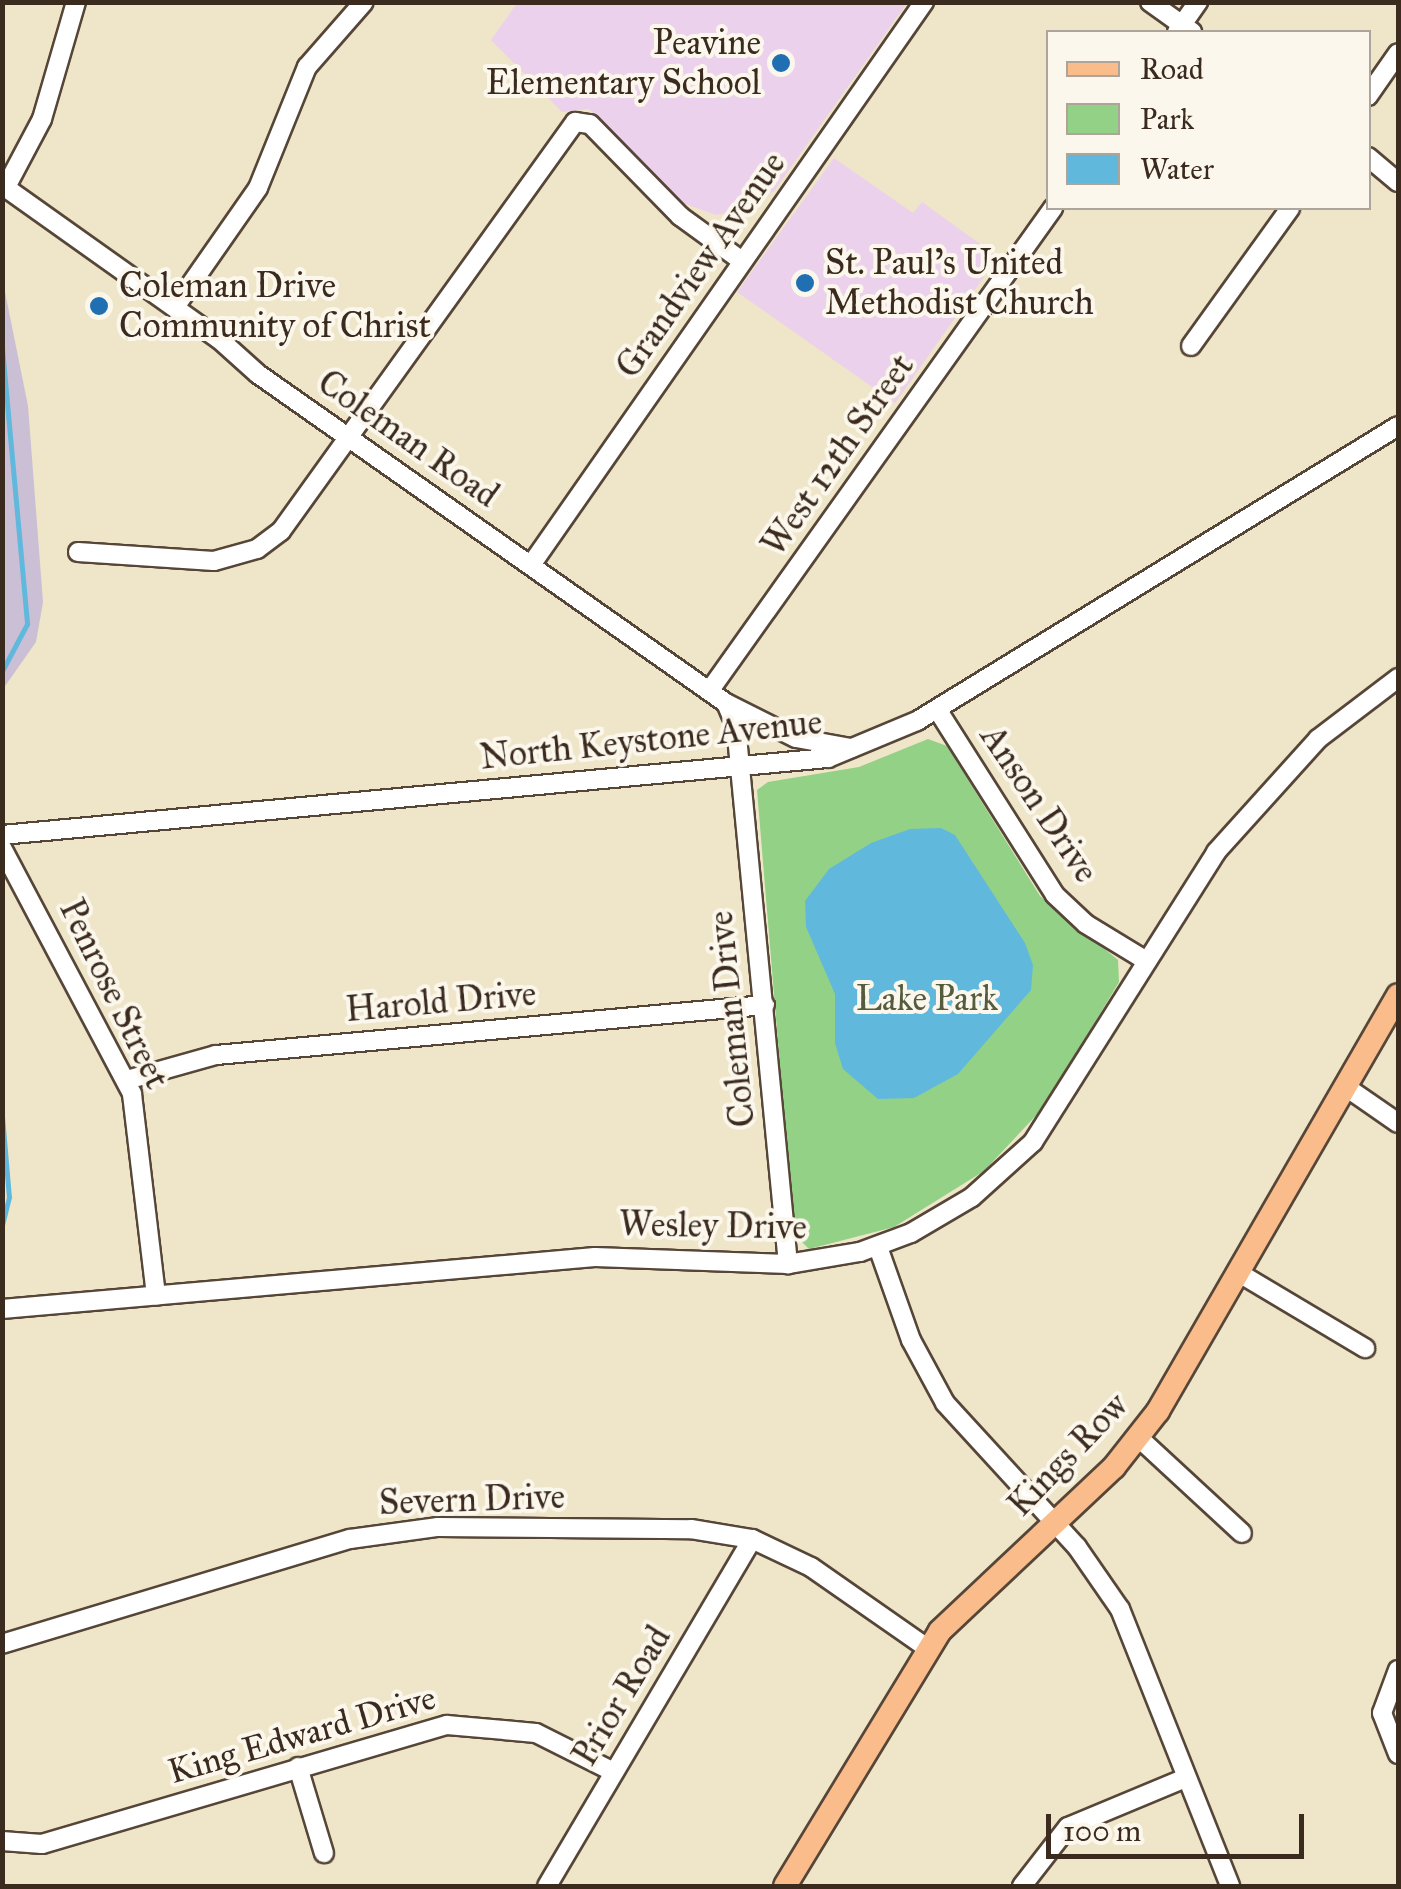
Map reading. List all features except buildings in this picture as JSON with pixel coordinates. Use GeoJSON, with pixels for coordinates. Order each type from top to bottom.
{"type":"FeatureCollection","features":[{"type":"Feature","properties":{"kind":"main road","name":"Kings Row"},"geometry":{"type":"LineString","coordinates":[[785,1886],[927,1648],[1139,1438],[1239,1273],[1398,995]]}},
{"type":"Feature","properties":{"kind":"street"},"geometry":{"type":"LineString","coordinates":[[4,186],[42,119],[76,2]]}},
{"type":"Feature","properties":{"kind":"street"},"geometry":{"type":"LineString","coordinates":[[175,307],[258,188],[307,67],[364,2]]}},
{"type":"Feature","properties":{"kind":"street","name":"Grandview Avenue"},"geometry":{"type":"LineString","coordinates":[[530,565],[924,2]]}},
{"type":"Feature","properties":{"kind":"street"},"geometry":{"type":"LineString","coordinates":[[1150,2],[1184,30],[1198,2]]}},
{"type":"Feature","properties":{"kind":"street"},"geometry":{"type":"LineString","coordinates":[[1371,92],[1398,53]]}},
{"type":"Feature","properties":{"kind":"street"},"geometry":{"type":"LineString","coordinates":[[78,552],[214,561],[245,554],[281,532],[575,122],[590,124],[680,216],[742,260]]}},
{"type":"Feature","properties":{"kind":"street"},"geometry":{"type":"LineString","coordinates":[[1371,160],[1398,182]]}},
{"type":"Feature","properties":{"kind":"street","name":"Coleman Road"},"geometry":{"type":"LineString","coordinates":[[4,186],[175,307],[350,440],[726,704],[796,738],[852,748]]}},
{"type":"Feature","properties":{"kind":"street","name":"West 12th Street"},"geometry":{"type":"LineString","coordinates":[[710,690],[1052,210]]}},
{"type":"Feature","properties":{"kind":"street"},"geometry":{"type":"LineString","coordinates":[[1191,346],[1289,210]]}},
{"type":"Feature","properties":{"kind":"street","name":"North Keystone Avenue"},"geometry":{"type":"LineString","coordinates":[[2,835],[810,761],[852,748],[936,709],[1398,426]]}},
{"type":"Feature","properties":{"kind":"street","name":"Wesley Drive"},"geometry":{"type":"LineString","coordinates":[[2,1309],[595,1257],[788,1264],[878,1247],[972,1197],[1033,1142],[1196,878],[1318,739],[1398,678]]}},
{"type":"Feature","properties":{"kind":"street"},"geometry":{"type":"LineString","coordinates":[[726,704],[736,726],[738,767]]}},
{"type":"Feature","properties":{"kind":"street","name":"Anson Drive"},"geometry":{"type":"LineString","coordinates":[[936,709],[1048,887],[1086,924],[1146,960]]}},
{"type":"Feature","properties":{"kind":"street","name":"Coleman Drive"},"geometry":{"type":"LineString","coordinates":[[738,767],[765,1005],[788,1264]]}},
{"type":"Feature","properties":{"kind":"street","name":"Penrose Street"},"geometry":{"type":"LineString","coordinates":[[2,848],[126,1080],[140,1126],[156,1296]]}},
{"type":"Feature","properties":{"kind":"street","name":"Harold Drive"},"geometry":{"type":"LineString","coordinates":[[126,1080],[216,1055],[765,1005]]}},
{"type":"Feature","properties":{"kind":"street"},"geometry":{"type":"LineString","coordinates":[[1346,1087],[1398,1123]]}},
{"type":"Feature","properties":{"kind":"street"},"geometry":{"type":"LineString","coordinates":[[878,1247],[938,1392],[1054,1523],[1120,1609],[1230,1886]]}},
{"type":"Feature","properties":{"kind":"street"},"geometry":{"type":"LineString","coordinates":[[1239,1273],[1365,1348]]}},
{"type":"Feature","properties":{"kind":"street"},"geometry":{"type":"LineString","coordinates":[[1139,1438],[1242,1534]]}},
{"type":"Feature","properties":{"kind":"street","name":"Severn Drive"},"geometry":{"type":"LineString","coordinates":[[2,1644],[320,1547],[396,1530],[692,1529],[752,1539],[812,1567],[927,1648]]}},
{"type":"Feature","properties":{"kind":"street","name":"Prior Road"},"geometry":{"type":"LineString","coordinates":[[547,1886],[752,1539]]}},
{"type":"Feature","properties":{"kind":"street"},"geometry":{"type":"LineString","coordinates":[[1398,1670],[1382,1714],[1398,1754]]}},
{"type":"Feature","properties":{"kind":"street","name":"King Edward Drive"},"geometry":{"type":"LineString","coordinates":[[2,1841],[42,1844],[418,1730],[476,1723],[536,1732],[614,1772]]}},
{"type":"Feature","properties":{"kind":"street"},"geometry":{"type":"LineString","coordinates":[[298,1766],[324,1853]]}},
{"type":"Feature","properties":{"kind":"street"},"geometry":{"type":"LineString","coordinates":[[1022,1886],[1068,1828],[1186,1778]]}},
{"type":"Feature","properties":{"kind":"shaded area"},"geometry":{"type":"Polygon","coordinates":[[[517,2],[907,3],[774,191],[747,209],[716,215],[683,203],[589,109],[562,112],[491,40],[517,2]]]}},
{"type":"Feature","properties":{"kind":"shaded area"},"geometry":{"type":"Polygon","coordinates":[[[834,158],[913,213],[922,202],[998,257],[895,403],[737,292],[834,158]]]}},
{"type":"Feature","properties":{"kind":"shaded area"},"geometry":{"type":"Polygon","coordinates":[[[2,277],[28,406],[43,602],[36,642],[3,689],[2,277]]]}},
{"type":"Feature","properties":{"kind":"green space","name":"Lake Park"},"geometry":{"type":"Polygon","coordinates":[[[928,739],[947,746],[1040,896],[1118,960],[1119,982],[1044,1107],[984,1171],[894,1227],[809,1249],[794,1234],[757,790],[768,782],[859,767],[928,739]]]}},
{"type":"Feature","properties":{"kind":"water"},"geometry":{"type":"Polygon","coordinates":[[[941,828],[955,835],[1025,943],[1033,965],[1031,990],[958,1074],[914,1098],[878,1099],[843,1069],[835,1043],[835,994],[806,927],[805,901],[829,869],[871,843],[910,829],[941,828]]]}},
{"type":"Feature","properties":{"kind":"waterway"},"geometry":{"type":"LineString","coordinates":[[2,348],[27,624],[2,671]]}},
{"type":"Feature","properties":{"kind":"waterway"},"geometry":{"type":"LineString","coordinates":[[2,1116],[9,1197],[2,1225]]}},
{"type":"Feature","properties":{"kind":"place","name":"Peavine Elementary School"},"geometry":{"type":"Point","coordinates":[781,63]}},
{"type":"Feature","properties":{"kind":"place","name":"St. Paul's United Methodist Church"},"geometry":{"type":"Point","coordinates":[805,283]}},
{"type":"Feature","properties":{"kind":"place","name":"Coleman Drive Community of Christ"},"geometry":{"type":"Point","coordinates":[99,306]}}]}
